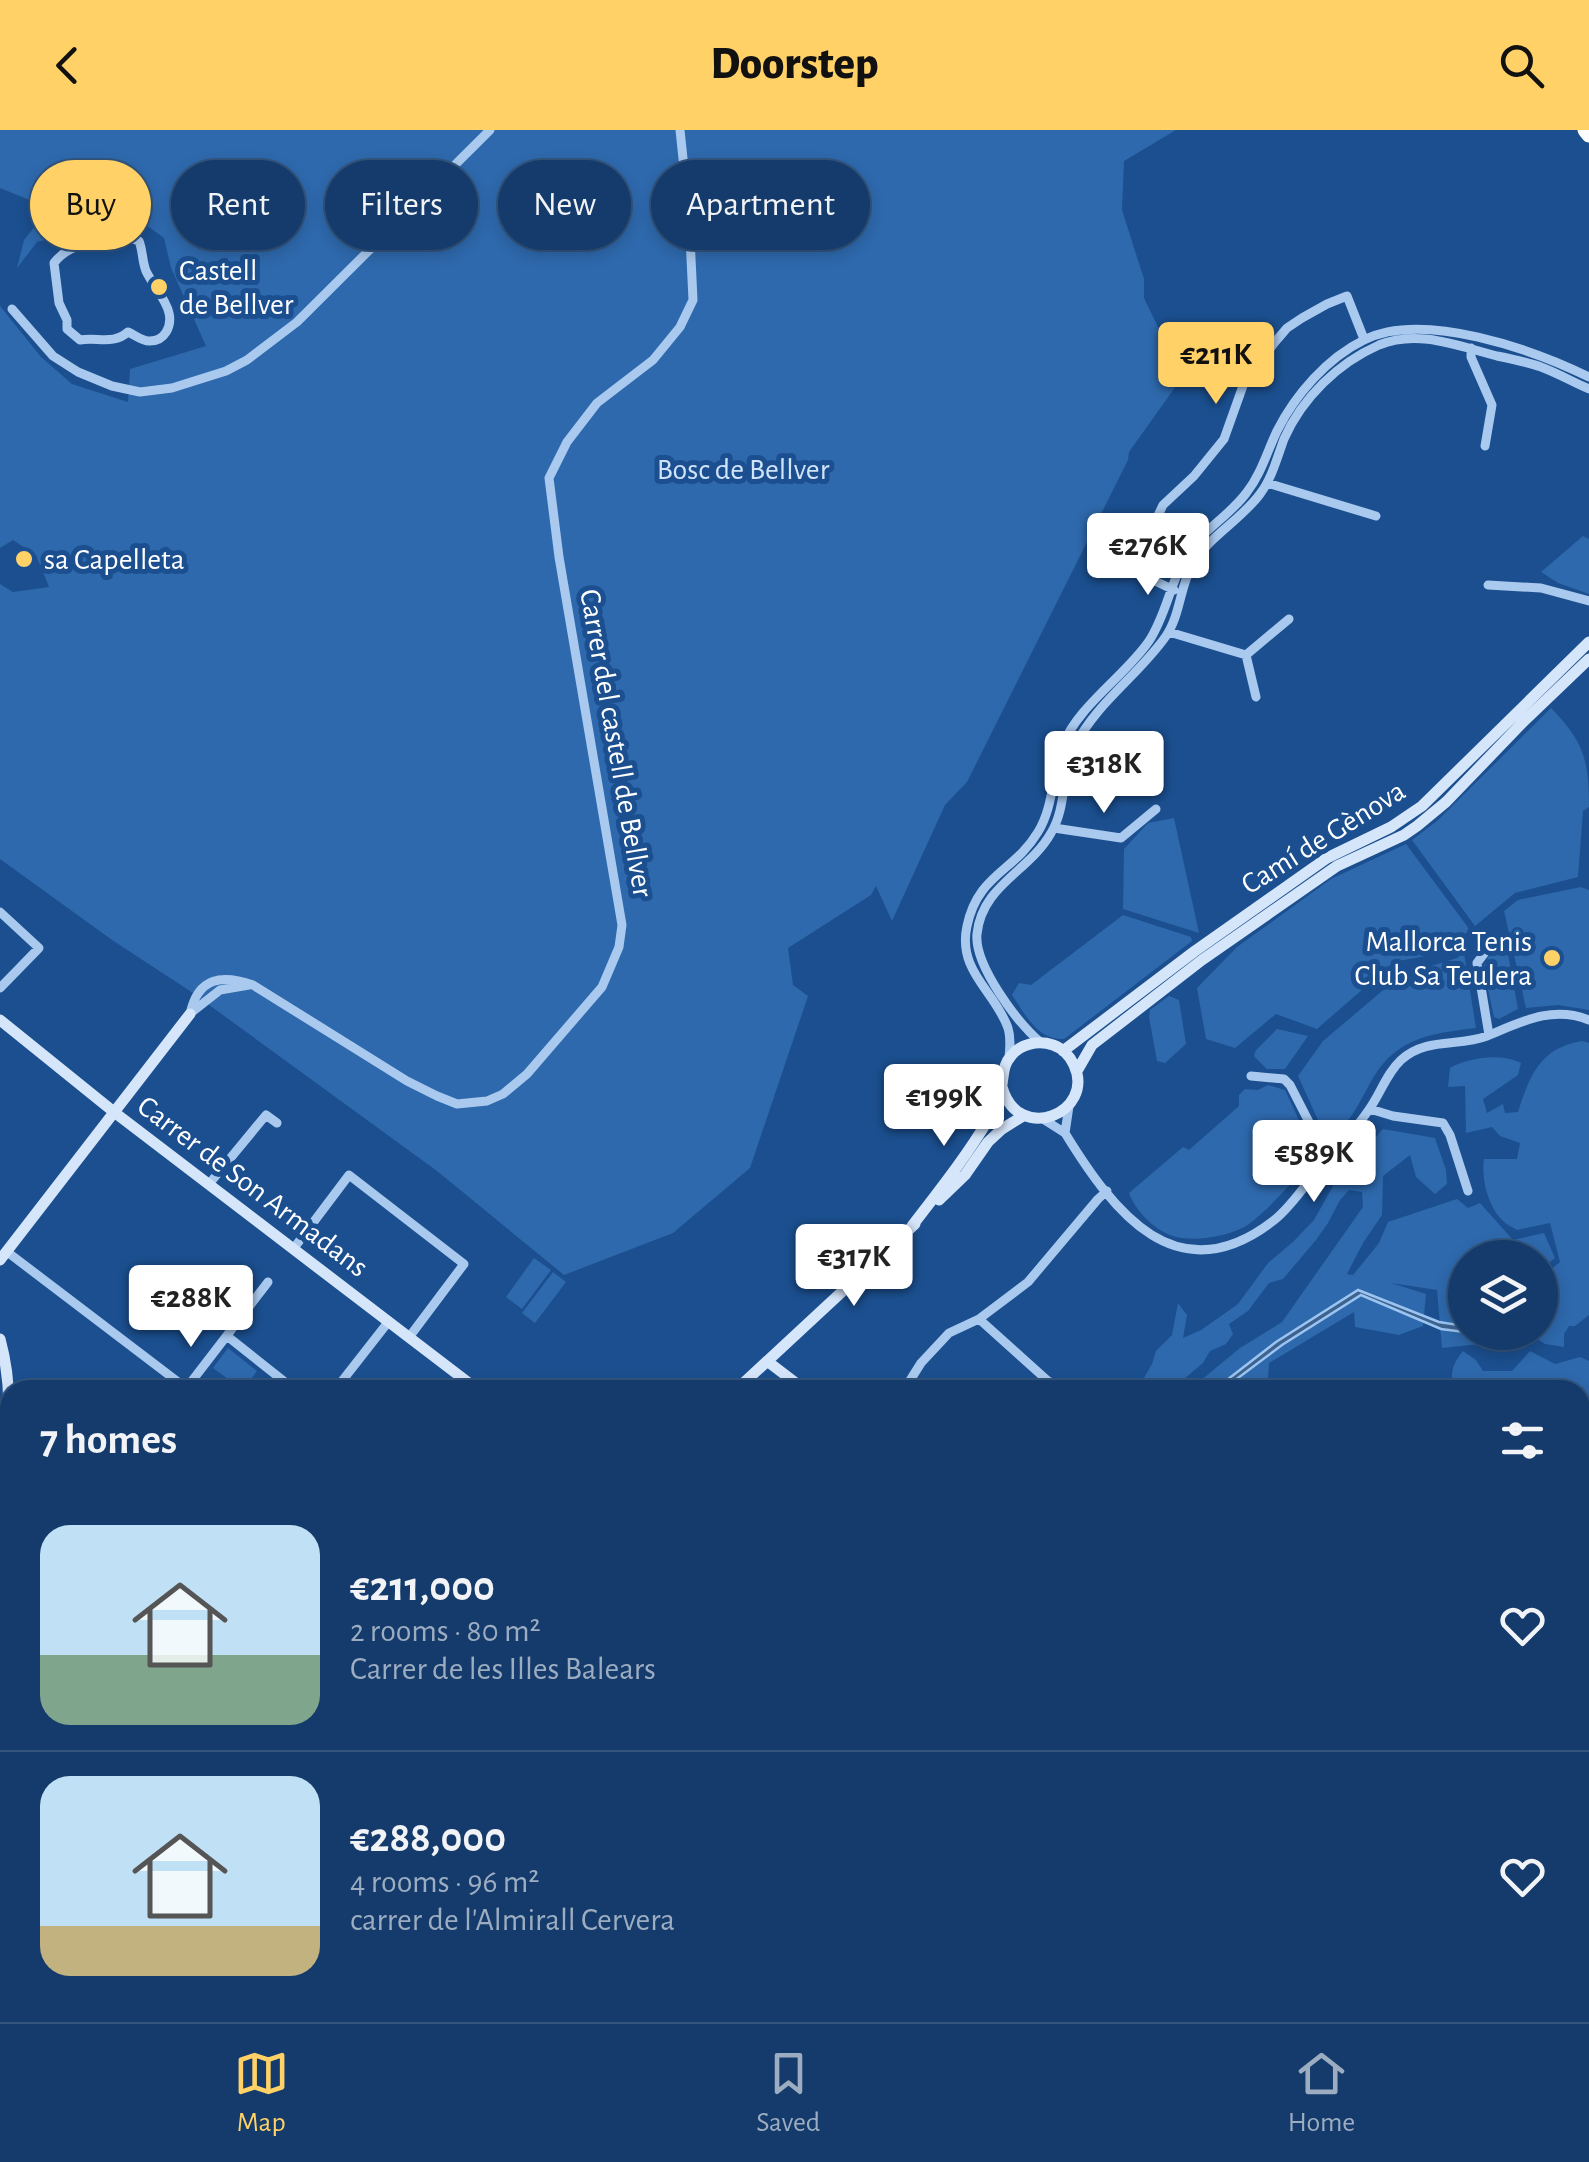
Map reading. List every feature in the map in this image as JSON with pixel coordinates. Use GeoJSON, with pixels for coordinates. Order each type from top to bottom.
{"type":"FeatureCollection","features":[{"type":"Feature","properties":{"kind":"street"},"geometry":{"type":"LineString","coordinates":[[12,309],[53,356],[112,386],[140,392],[172,388],[226,371],[297,322],[490,130]]}},
{"type":"Feature","properties":{"kind":"street","name":"Carrer del castell de Bellver"},"geometry":{"type":"LineString","coordinates":[[190,1014],[220,990],[252,985],[407,1080],[457,1104],[488,1101],[504,1094],[527,1074],[602,987],[619,948],[622,925],[549,478],[566,442],[597,404],[653,360],[680,327],[693,300],[680,130]]}},
{"type":"Feature","properties":{"kind":"street"},"geometry":{"type":"LineString","coordinates":[[139,240],[148,275],[170,314],[168,331],[162,337],[152,342],[138,341],[128,332],[110,341],[80,340],[67,328],[54,277],[54,263],[60,254],[83,244],[139,240]]}},
{"type":"Feature","properties":{"kind":"street"},"geometry":{"type":"LineString","coordinates":[[1169,632],[1173,588],[1132,570],[1163,505],[1194,476],[1224,439],[1244,383],[1288,328],[1346,296],[1364,340]]}},
{"type":"Feature","properties":{"kind":"street"},"geometry":{"type":"LineString","coordinates":[[1423,328],[1471,348],[1483,346],[1517,355],[1531,353]]}},
{"type":"Feature","properties":{"kind":"street"},"geometry":{"type":"LineString","coordinates":[[1009,1058],[1007,1026],[976,980],[964,944],[972,907],[984,886],[1033,841],[1043,824],[1063,744],[1083,714],[1138,655],[1158,626],[1185,558],[1200,538],[1234,510],[1257,479],[1277,431],[1295,401],[1340,355],[1364,340],[1381,333],[1423,328],[1547,357],[1589,377]]}},
{"type":"Feature","properties":{"kind":"street"},"geometry":{"type":"LineString","coordinates":[[1040,1042],[1018,1019],[986,972],[978,953],[982,911],[993,892],[1037,855],[1059,817],[1074,748],[1091,720],[1169,632],[1193,564],[1267,483],[1302,407],[1346,363],[1384,343],[1406,339],[1444,341],[1471,348],[1543,368],[1589,389]]}},
{"type":"Feature","properties":{"kind":"street"},"geometry":{"type":"LineString","coordinates":[[1471,348],[1492,405],[1485,446]]}},
{"type":"Feature","properties":{"kind":"street"},"geometry":{"type":"LineString","coordinates":[[1481,377],[1494,355]]}},
{"type":"Feature","properties":{"kind":"street"},"geometry":{"type":"LineString","coordinates":[[1267,483],[1267,467],[1277,444],[1277,431]]}},
{"type":"Feature","properties":{"kind":"street"},"geometry":{"type":"LineString","coordinates":[[1234,510],[1267,483]]}},
{"type":"Feature","properties":{"kind":"street"},"geometry":{"type":"LineString","coordinates":[[1267,483],[1376,516]]}},
{"type":"Feature","properties":{"kind":"street"},"geometry":{"type":"LineString","coordinates":[[1488,585],[1540,588],[1589,601]]}},
{"type":"Feature","properties":{"kind":"street"},"geometry":{"type":"LineString","coordinates":[[1246,656],[1289,620]]}},
{"type":"Feature","properties":{"kind":"street"},"geometry":{"type":"LineString","coordinates":[[1138,655],[1169,632],[1246,656]]}},
{"type":"Feature","properties":{"kind":"street","name":"Camí de Gènova"},"geometry":{"type":"LineString","coordinates":[[1064,1050],[1195,950],[1327,858],[1422,806],[1589,642]]}},
{"type":"Feature","properties":{"kind":"street"},"geometry":{"type":"LineString","coordinates":[[1246,656],[1256,697]]}},
{"type":"Feature","properties":{"kind":"street","name":"Camí de Gènova"},"geometry":{"type":"LineString","coordinates":[[1077,1072],[1092,1045],[1202,960],[1337,866],[1417,826],[1589,659]]}},
{"type":"Feature","properties":{"kind":"street"},"geometry":{"type":"LineString","coordinates":[[1054,783],[1058,788],[1052,816],[1054,828]]}},
{"type":"Feature","properties":{"kind":"street"},"geometry":{"type":"LineString","coordinates":[[1021,854],[1029,853],[1054,828],[1121,838],[1156,809]]}},
{"type":"Feature","properties":{"kind":"street"},"geometry":{"type":"LineString","coordinates":[[0,912],[38,948],[0,988]]}},
{"type":"Feature","properties":{"kind":"street"},"geometry":{"type":"LineString","coordinates":[[1488,1036],[1477,963],[1492,943]]}},
{"type":"Feature","properties":{"kind":"street"},"geometry":{"type":"LineString","coordinates":[[173,1380],[3,1255],[190,1014]]}},
{"type":"Feature","properties":{"kind":"street"},"geometry":{"type":"LineString","coordinates":[[1043,1118],[1065,1134],[1135,1224],[1181,1249],[1227,1247],[1277,1218],[1370,1110],[1402,1059],[1446,1042],[1474,1041],[1524,1019],[1546,1014],[1576,1015],[1589,1020]]}},
{"type":"Feature","properties":{"kind":"street","name":"Carrer de Son Armadans"},"geometry":{"type":"LineString","coordinates":[[0,1020],[114,1112],[465,1380]]}},
{"type":"Feature","properties":{"kind":"street"},"geometry":{"type":"LineString","coordinates":[[1040,1042],[1064,1050],[1077,1072],[1078,1084],[1069,1106],[1060,1114],[1043,1118],[1023,1116],[1005,1098],[1002,1086],[1002,1072],[1009,1058],[1027,1044],[1040,1042]]}},
{"type":"Feature","properties":{"kind":"street"},"geometry":{"type":"LineString","coordinates":[[1251,1076],[1284,1080],[1290,1086],[1328,1159]]}},
{"type":"Feature","properties":{"kind":"street"},"geometry":{"type":"LineString","coordinates":[[912,1226],[989,1118],[1002,1086]]}},
{"type":"Feature","properties":{"kind":"street"},"geometry":{"type":"LineString","coordinates":[[1065,1134],[1069,1106]]}},
{"type":"Feature","properties":{"kind":"street"},"geometry":{"type":"LineString","coordinates":[[1370,1110],[1443,1123],[1468,1190]]}},
{"type":"Feature","properties":{"kind":"street"},"geometry":{"type":"LineString","coordinates":[[210,1184],[266,1115],[277,1123]]}},
{"type":"Feature","properties":{"kind":"street"},"geometry":{"type":"LineString","coordinates":[[746,1380],[964,1175],[988,1142],[1023,1116]]}},
{"type":"Feature","properties":{"kind":"street"},"geometry":{"type":"LineString","coordinates":[[294,1248],[349,1175],[464,1264],[410,1336]]}},
{"type":"Feature","properties":{"kind":"street"},"geometry":{"type":"LineString","coordinates":[[910,1380],[949,1334],[979,1319],[1028,1282],[1106,1191]]}},
{"type":"Feature","properties":{"kind":"street"},"geometry":{"type":"LineString","coordinates":[[192,1380],[268,1282]]}},
{"type":"Feature","properties":{"kind":"street"},"geometry":{"type":"LineString","coordinates":[[979,1319],[1043,1380]]}},
{"type":"Feature","properties":{"kind":"street"},"geometry":{"type":"LineString","coordinates":[[343,1380],[389,1320]]}},
{"type":"Feature","properties":{"kind":"street"},"geometry":{"type":"LineString","coordinates":[[226,1336],[282,1380]]}},
{"type":"Feature","properties":{"kind":"street"},"geometry":{"type":"LineString","coordinates":[[0,1340],[6,1380]]}},
{"type":"Feature","properties":{"kind":"street"},"geometry":{"type":"LineString","coordinates":[[766,1360],[793,1380]]}},
{"type":"Feature","properties":{"kind":"green space","name":"Bosc de Bellver"},"geometry":{"type":"Polygon","coordinates":[[[0,130],[1176,130],[1124,161],[1122,210],[1144,279],[1144,298],[1170,352],[1176,386],[1129,452],[967,782],[945,805],[892,921],[876,886],[871,895],[788,948],[793,985],[808,996],[750,1168],[673,1233],[564,1275],[437,1171],[0,859],[0,584],[13,592],[49,587],[36,555],[13,540],[0,548],[0,306],[41,357],[72,384],[128,402],[130,369],[206,346],[171,268],[164,238],[151,229],[151,160],[30,160],[30,202],[0,188],[0,130]]]}},
{"type":"Feature","properties":{"kind":"green space","name":"Bosc de Bellver"},"geometry":{"type":"Polygon","coordinates":[[[30,232],[31,250],[17,268],[24,240],[30,232]]]}},
{"type":"Feature","properties":{"kind":"green space"},"geometry":{"type":"Polygon","coordinates":[[[1583,536],[1589,539],[1589,594],[1541,572],[1583,536]]]}},
{"type":"Feature","properties":{"kind":"green space"},"geometry":{"type":"Polygon","coordinates":[[[1551,708],[1578,742],[1588,776],[1589,807],[1583,811],[1578,877],[1515,893],[1475,926],[1412,840],[1437,821],[1551,708]]]}},
{"type":"Feature","properties":{"kind":"green space"},"geometry":{"type":"Polygon","coordinates":[[[1174,818],[1199,933],[1123,909],[1124,849],[1148,823],[1174,818]]]}},
{"type":"Feature","properties":{"kind":"green space"},"geometry":{"type":"Polygon","coordinates":[[[1406,844],[1470,930],[1441,953],[1394,962],[1317,1029],[1276,1014],[1235,1048],[1206,1039],[1197,988],[1237,947],[1331,879],[1406,844]]]}},
{"type":"Feature","properties":{"kind":"green space","name":"Mallorca Tenis Club Sa Teulera"},"geometry":{"type":"Polygon","coordinates":[[[1581,887],[1589,890],[1589,1010],[1558,1005],[1526,1008],[1504,911],[1518,900],[1581,887]]]}},
{"type":"Feature","properties":{"kind":"green space"},"geometry":{"type":"Polygon","coordinates":[[[1123,915],[1191,937],[1192,941],[1064,1039],[1039,1031],[1012,995],[1019,983],[1031,985],[1123,915]]]}},
{"type":"Feature","properties":{"kind":"green space"},"geometry":{"type":"Polygon","coordinates":[[[1464,953],[1476,1028],[1427,1036],[1401,1048],[1379,1069],[1343,1127],[1332,1138],[1324,1133],[1298,1076],[1323,1041],[1406,974],[1464,953]]]}},
{"type":"Feature","properties":{"kind":"green space"},"geometry":{"type":"Polygon","coordinates":[[[1508,954],[1518,1009],[1499,1019],[1494,1017],[1483,967],[1489,956],[1508,954]]]}},
{"type":"Feature","properties":{"kind":"green space"},"geometry":{"type":"Polygon","coordinates":[[[1169,996],[1179,1000],[1186,1044],[1165,1063],[1157,1061],[1149,1017],[1150,1010],[1169,996]]]}},
{"type":"Feature","properties":{"kind":"green space"},"geometry":{"type":"Polygon","coordinates":[[[1277,1029],[1308,1036],[1285,1069],[1267,1069],[1254,1056],[1277,1029]]]}},
{"type":"Feature","properties":{"kind":"green space"},"geometry":{"type":"Polygon","coordinates":[[[1589,1043],[1589,1315],[1569,1326],[1564,1334],[1564,1347],[1558,1346],[1558,1240],[1554,1240],[1550,1223],[1517,1230],[1508,1225],[1493,1208],[1485,1183],[1484,1159],[1517,1159],[1520,1143],[1500,1136],[1492,1127],[1466,1133],[1465,1086],[1448,1087],[1450,1068],[1458,1064],[1485,1058],[1513,1060],[1521,1063],[1518,1075],[1483,1099],[1487,1113],[1503,1104],[1505,1113],[1518,1112],[1539,1065],[1568,1045],[1589,1043]]]}},
{"type":"Feature","properties":{"kind":"green space"},"geometry":{"type":"Polygon","coordinates":[[[1268,1085],[1285,1090],[1316,1157],[1267,1209],[1242,1228],[1190,1239],[1166,1233],[1146,1219],[1129,1193],[1183,1147],[1189,1150],[1239,1106],[1239,1095],[1245,1089],[1258,1090],[1268,1085]]]}},
{"type":"Feature","properties":{"kind":"green space"},"geometry":{"type":"Polygon","coordinates":[[[1383,1129],[1435,1138],[1447,1184],[1435,1194],[1416,1177],[1410,1155],[1383,1176],[1382,1215],[1347,1274],[1353,1275],[1379,1243],[1388,1222],[1457,1199],[1468,1208],[1480,1203],[1513,1240],[1448,1240],[1448,1347],[1442,1348],[1437,1290],[1391,1283],[1426,1294],[1423,1326],[1399,1335],[1355,1327],[1354,1312],[1269,1363],[1268,1380],[1201,1380],[1240,1348],[1282,1322],[1363,1207],[1362,1192],[1349,1190],[1316,1240],[1283,1279],[1269,1283],[1248,1311],[1229,1324],[1233,1334],[1226,1344],[1210,1351],[1203,1363],[1183,1380],[1143,1380],[1156,1351],[1172,1335],[1178,1303],[1187,1315],[1183,1338],[1238,1304],[1268,1263],[1314,1220],[1347,1161],[1383,1129]]]}},
{"type":"Feature","properties":{"kind":"green space"},"geometry":{"type":"Polygon","coordinates":[[[1544,1233],[1547,1240],[1513,1240],[1544,1233]]]}},
{"type":"Feature","properties":{"kind":"green space"},"geometry":{"type":"Polygon","coordinates":[[[534,1258],[551,1270],[522,1309],[506,1297],[534,1258]]]}},
{"type":"Feature","properties":{"kind":"green space"},"geometry":{"type":"Polygon","coordinates":[[[553,1272],[566,1282],[535,1323],[522,1313],[553,1272]]]}},
{"type":"Feature","properties":{"kind":"green space"},"geometry":{"type":"Polygon","coordinates":[[[228,1348],[257,1371],[250,1380],[229,1380],[213,1368],[228,1348]]]}},
{"type":"Feature","properties":{"kind":"green space"},"geometry":{"type":"Polygon","coordinates":[[[1463,1351],[1483,1371],[1512,1371],[1530,1351],[1555,1364],[1580,1357],[1589,1361],[1589,1380],[1452,1380],[1456,1361],[1463,1351]]]}},
{"type":"Feature","properties":{"kind":"shaded area"},"geometry":{"type":"Polygon","coordinates":[[[1358,1290],[1448,1323],[1448,1330],[1441,1329],[1361,1295],[1235,1380],[1227,1380],[1276,1342],[1358,1290]]]}},
{"type":"Feature","properties":{"kind":"place","name":"Castell de Bellver"},"geometry":{"type":"Point","coordinates":[159,287]}},
{"type":"Feature","properties":{"kind":"place","name":"sa Capelleta"},"geometry":{"type":"Point","coordinates":[24,559]}},
{"type":"Feature","properties":{"kind":"place","name":"Mallorca Tenis Club Sa Teulera"},"geometry":{"type":"Point","coordinates":[1552,958]}}]}
